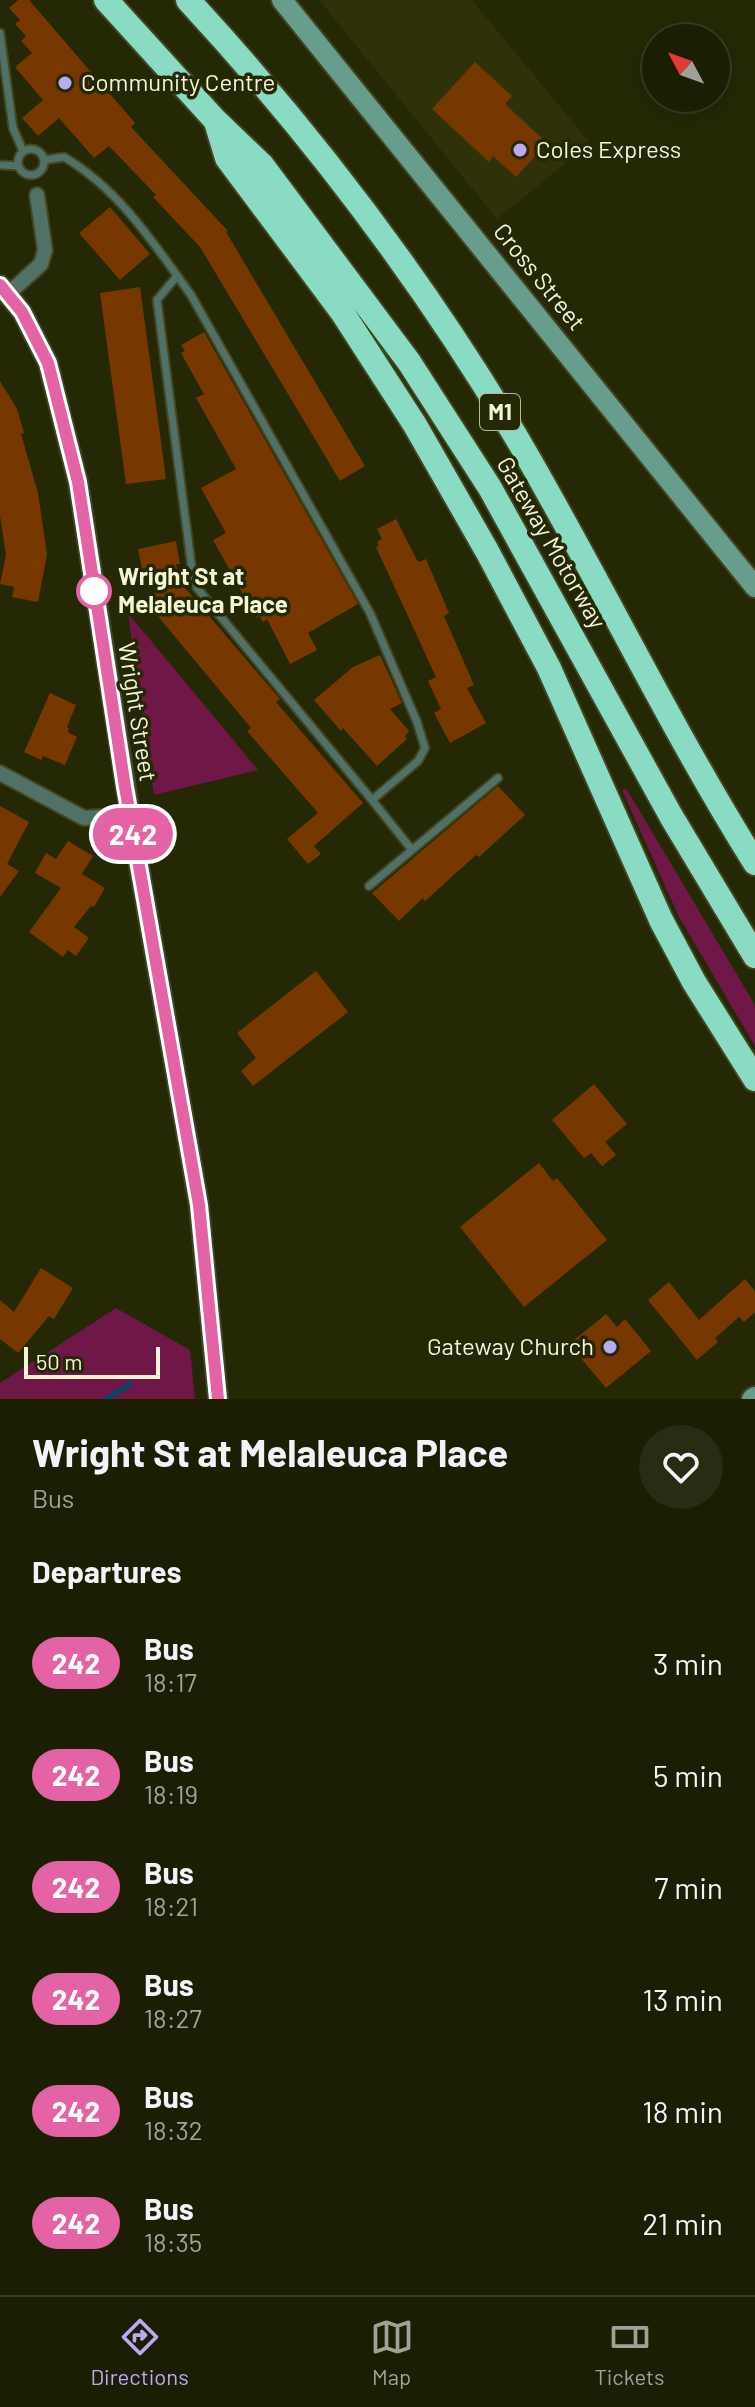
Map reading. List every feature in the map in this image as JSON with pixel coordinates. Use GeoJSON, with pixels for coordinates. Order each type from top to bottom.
{"type":"FeatureCollection","features":[{"type":"Feature","properties":{"kind":"highway","name":"Gateway Motorway"},"geometry":{"type":"LineString","coordinates":[[106,0],[215,120],[262,165],[409,362],[450,424],[527,554],[671,816],[755,956]]}},
{"type":"Feature","properties":{"kind":"highway","name":"Gateway Motorway"},"geometry":{"type":"LineString","coordinates":[[188,0],[260,81],[340,180],[471,365],[554,503],[691,757],[755,863]]}},
{"type":"Feature","properties":{"kind":"highway"},"geometry":{"type":"LineString","coordinates":[[215,120],[227,158],[297,248],[364,345],[415,425],[487,551],[549,668],[661,920],[694,982],[755,1079]]}},
{"type":"Feature","properties":{"kind":"main road","name":"Cross Street"},"geometry":{"type":"LineString","coordinates":[[282,0],[755,587]]}},
{"type":"Feature","properties":{"kind":"street"},"geometry":{"type":"LineString","coordinates":[[4,289],[41,264],[45,250],[37,195]]}},
{"type":"Feature","properties":{"kind":"street","name":"Wright Street"},"geometry":{"type":"LineString","coordinates":[[4,289],[22,312],[48,363],[78,482],[130,815],[199,1205],[218,1399]]}},
{"type":"Feature","properties":{"kind":"street"},"geometry":{"type":"LineString","coordinates":[[0,773],[84,818],[130,815]]}},
{"type":"Feature","properties":{"kind":"lane"},"geometry":{"type":"LineString","coordinates":[[0,33],[13,128],[23,151]]}},
{"type":"Feature","properties":{"kind":"lane"},"geometry":{"type":"LineString","coordinates":[[23,151],[36,150],[44,160]]}},
{"type":"Feature","properties":{"kind":"lane"},"geometry":{"type":"LineString","coordinates":[[23,151],[18,160],[24,172],[34,174],[40,171],[44,160]]}},
{"type":"Feature","properties":{"kind":"lane"},"geometry":{"type":"LineString","coordinates":[[44,160],[64,157],[85,169],[122,202],[191,295],[370,613],[417,722],[425,748],[418,761],[372,800]]}},
{"type":"Feature","properties":{"kind":"lane"},"geometry":{"type":"LineString","coordinates":[[0,165],[19,166]]}},
{"type":"Feature","properties":{"kind":"lane"},"geometry":{"type":"LineString","coordinates":[[34,174],[37,195]]}},
{"type":"Feature","properties":{"kind":"lane"},"geometry":{"type":"LineString","coordinates":[[177,276],[157,300],[192,570],[197,588],[412,850]]}},
{"type":"Feature","properties":{"kind":"lane"},"geometry":{"type":"LineString","coordinates":[[369,886],[498,778]]}},
{"type":"Feature","properties":{"kind":"shaded area","name":"Coles Express"},"geometry":{"type":"Polygon","coordinates":[[[319,0],[472,0],[590,143],[497,219],[319,0]]]}},
{"type":"Feature","properties":{"kind":"shaded area"},"geometry":{"type":"Polygon","coordinates":[[[128,613],[258,770],[154,795],[128,613]]]}},
{"type":"Feature","properties":{"kind":"shaded area"},"geometry":{"type":"Polygon","coordinates":[[[626,788],[755,1005],[755,1046],[679,917],[622,790],[626,788]]]}},
{"type":"Feature","properties":{"kind":"shaded area"},"geometry":{"type":"Polygon","coordinates":[[[116,1308],[190,1350],[195,1399],[0,1399],[0,1383],[116,1308]]]}},
{"type":"Feature","properties":{"kind":"building"},"geometry":{"type":"Polygon","coordinates":[[[18,0],[29,0],[135,123],[131,127],[228,231],[365,466],[340,481],[200,247],[109,146],[94,158],[59,118],[38,136],[22,118],[43,100],[15,67],[32,53],[21,41],[26,36],[15,24],[20,20],[9,8],[18,0]]]}},
{"type":"Feature","properties":{"kind":"building"},"geometry":{"type":"Polygon","coordinates":[[[475,62],[512,96],[505,104],[547,143],[516,177],[493,156],[489,162],[432,109],[475,62]]]}},
{"type":"Feature","properties":{"kind":"building"},"geometry":{"type":"Polygon","coordinates":[[[110,207],[150,254],[120,280],[79,233],[110,207]]]}},
{"type":"Feature","properties":{"kind":"building"},"geometry":{"type":"Polygon","coordinates":[[[140,287],[166,479],[126,484],[100,293],[140,287]]]}},
{"type":"Feature","properties":{"kind":"building"},"geometry":{"type":"Polygon","coordinates":[[[204,332],[358,604],[308,633],[317,650],[290,664],[267,619],[263,622],[259,616],[256,618],[213,540],[226,533],[201,488],[236,469],[196,398],[204,394],[181,353],[185,351],[181,345],[204,332]]]}},
{"type":"Feature","properties":{"kind":"building"},"geometry":{"type":"Polygon","coordinates":[[[0,381],[17,409],[38,493],[47,555],[38,602],[12,597],[14,587],[0,584],[6,555],[0,516],[0,381]]]}},
{"type":"Feature","properties":{"kind":"building"},"geometry":{"type":"Polygon","coordinates":[[[396,519],[417,560],[426,559],[449,613],[444,616],[474,685],[467,688],[486,723],[450,743],[434,713],[441,709],[428,681],[436,677],[376,547],[382,539],[377,529],[396,519]]]}},
{"type":"Feature","properties":{"kind":"building"},"geometry":{"type":"Polygon","coordinates":[[[176,541],[180,582],[280,699],[276,702],[363,803],[314,846],[321,854],[308,864],[287,839],[318,813],[247,731],[251,728],[146,602],[155,593],[150,568],[142,569],[138,549],[176,541]]]}},
{"type":"Feature","properties":{"kind":"building"},"geometry":{"type":"Polygon","coordinates":[[[380,655],[402,703],[390,709],[409,731],[405,736],[407,739],[377,766],[314,700],[353,667],[380,655]]]}},
{"type":"Feature","properties":{"kind":"building"},"geometry":{"type":"Polygon","coordinates":[[[50,693],[76,705],[67,727],[68,732],[77,737],[65,765],[43,756],[41,760],[24,752],[50,693]]]}},
{"type":"Feature","properties":{"kind":"building"},"geometry":{"type":"Polygon","coordinates":[[[498,786],[525,815],[479,857],[476,855],[399,921],[372,893],[498,786]]]}},
{"type":"Feature","properties":{"kind":"building"},"geometry":{"type":"Polygon","coordinates":[[[0,806],[29,822],[7,864],[19,871],[0,897],[0,806]]]}},
{"type":"Feature","properties":{"kind":"building"},"geometry":{"type":"Polygon","coordinates":[[[68,841],[93,856],[82,874],[105,888],[94,907],[91,906],[74,927],[89,938],[76,956],[68,950],[63,957],[29,932],[61,888],[35,873],[46,853],[56,859],[68,841]]]}},
{"type":"Feature","properties":{"kind":"building"},"geometry":{"type":"Polygon","coordinates":[[[316,971],[348,1012],[253,1086],[241,1071],[256,1058],[237,1033],[316,971]]]}},
{"type":"Feature","properties":{"kind":"building"},"geometry":{"type":"Polygon","coordinates":[[[594,1084],[627,1124],[605,1142],[616,1155],[602,1166],[591,1153],[584,1158],[552,1120],[594,1084]]]}},
{"type":"Feature","properties":{"kind":"building"},"geometry":{"type":"Polygon","coordinates":[[[539,1163],[553,1181],[557,1178],[607,1240],[524,1307],[460,1227],[539,1163]]]}},
{"type":"Feature","properties":{"kind":"building"},"geometry":{"type":"Polygon","coordinates":[[[41,1268],[73,1288],[54,1319],[49,1316],[18,1353],[0,1339],[0,1300],[14,1312],[41,1268]]]}},
{"type":"Feature","properties":{"kind":"building"},"geometry":{"type":"Polygon","coordinates":[[[745,1279],[755,1291],[755,1312],[744,1322],[739,1317],[715,1338],[718,1342],[697,1360],[648,1300],[669,1282],[699,1320],[745,1279]]]}},
{"type":"Feature","properties":{"kind":"building","name":"Gateway Church"},"geometry":{"type":"Polygon","coordinates":[[[606,1314],[617,1327],[625,1319],[651,1351],[606,1388],[569,1344],[606,1314]]]}},
{"type":"Feature","properties":{"kind":"waterway"},"geometry":{"type":"LineString","coordinates":[[106,1399],[130,1384]]}},
{"type":"Feature","properties":{"kind":"bus line","name":"242"},"geometry":{"type":"LineString","coordinates":[[0,285],[22,312],[48,363],[78,482],[125,787],[199,1205],[218,1399]]}},
{"type":"Feature","properties":{"kind":"place","name":"Community Centre"},"geometry":{"type":"Point","coordinates":[65,83]}},
{"type":"Feature","properties":{"kind":"place","name":"Coles Express"},"geometry":{"type":"Point","coordinates":[520,150]}},
{"type":"Feature","properties":{"kind":"place","name":"Wright St at Melaleuca Place"},"geometry":{"type":"Point","coordinates":[94,591]}},
{"type":"Feature","properties":{"kind":"place","name":"Gateway Church"},"geometry":{"type":"Point","coordinates":[610,1347]}}]}
